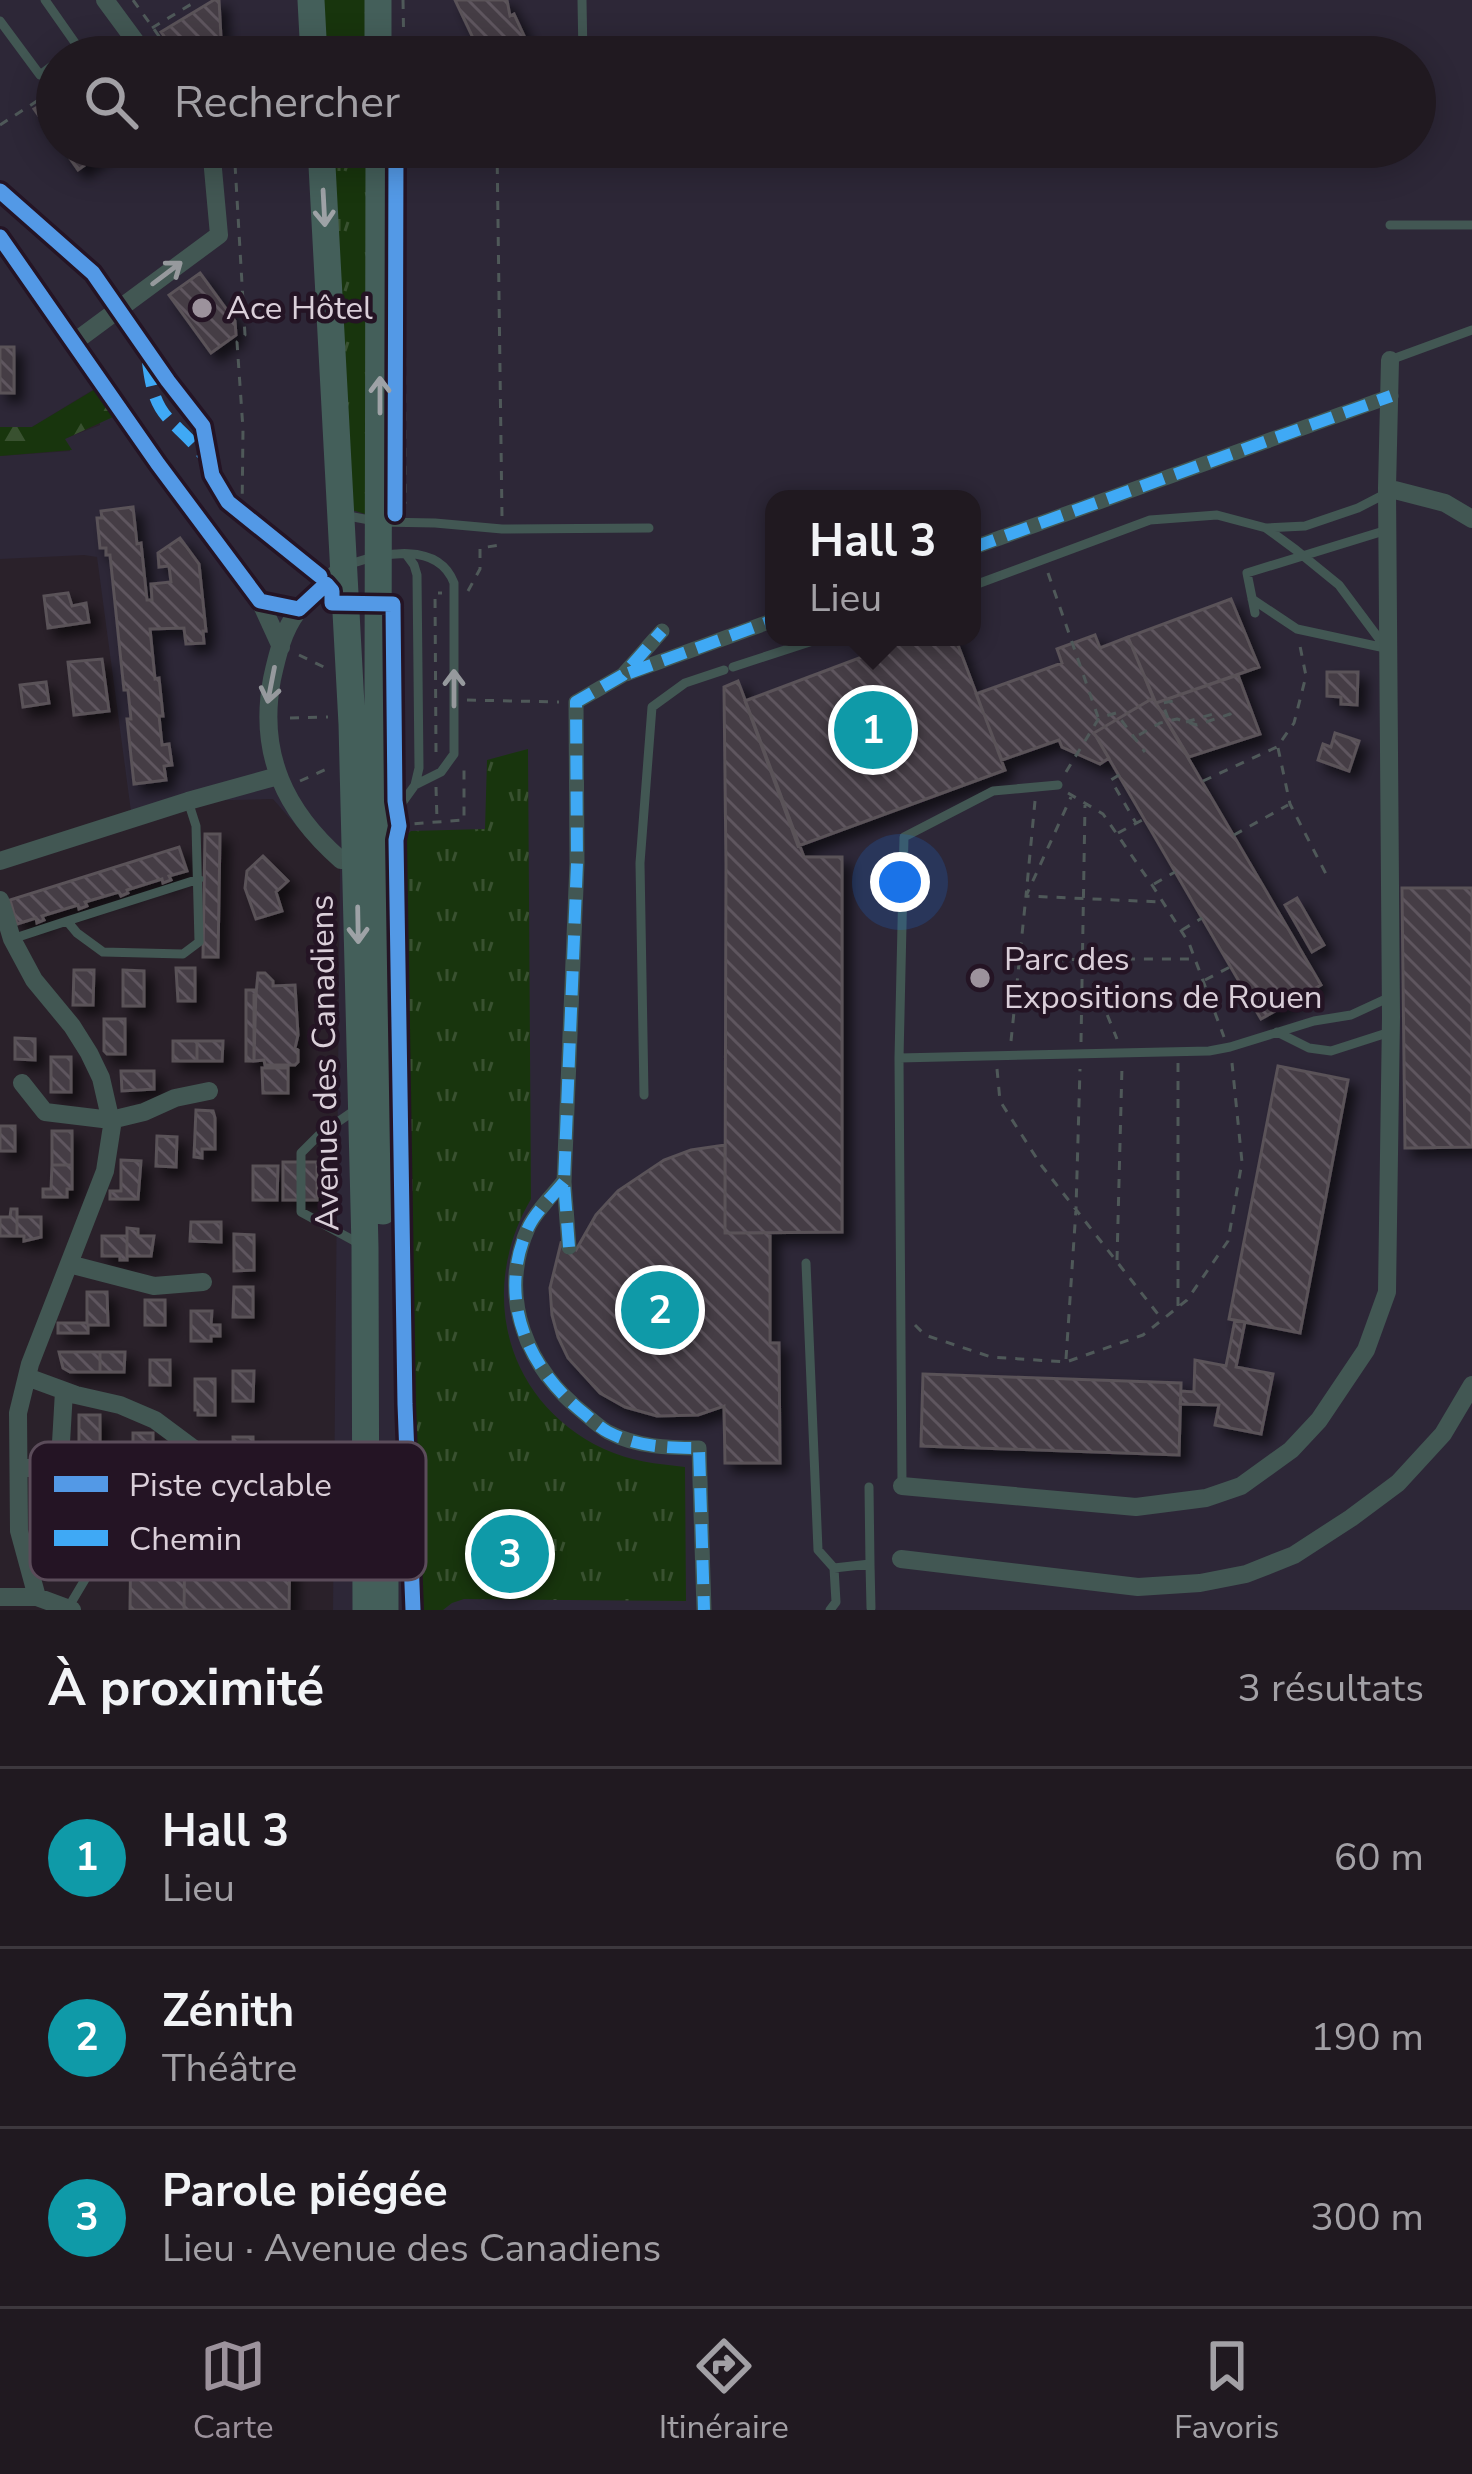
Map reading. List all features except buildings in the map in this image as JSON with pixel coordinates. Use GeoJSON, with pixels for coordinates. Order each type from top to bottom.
{"type":"FeatureCollection","features":[{"type":"Feature","properties":{"kind":"main road"},"geometry":{"type":"LineString","coordinates":[[311,0],[313,36]]}},
{"type":"Feature","properties":{"kind":"main road"},"geometry":{"type":"LineString","coordinates":[[378,0],[378,36]]}},
{"type":"Feature","properties":{"kind":"main road","name":"Avenue des Canadiens"},"geometry":{"type":"LineString","coordinates":[[322,168],[345,565],[378,847],[362,1105],[366,1442]]}},
{"type":"Feature","properties":{"kind":"main road","name":"Avenue des Canadiens"},"geometry":{"type":"LineString","coordinates":[[380,168],[388,518],[393,554],[378,704],[383,1442]]}},
{"type":"Feature","properties":{"kind":"main road","name":"Avenue des Canadiens"},"geometry":{"type":"LineString","coordinates":[[366,1580],[366,1610]]}},
{"type":"Feature","properties":{"kind":"main road","name":"Avenue des Canadiens"},"geometry":{"type":"LineString","coordinates":[[385,1580],[385,1610]]}},
{"type":"Feature","properties":{"kind":"street"},"geometry":{"type":"LineString","coordinates":[[105,0],[132,36]]}},
{"type":"Feature","properties":{"kind":"street"},"geometry":{"type":"LineString","coordinates":[[73,343],[219,235],[213,168]]}},
{"type":"Feature","properties":{"kind":"street"},"geometry":{"type":"LineString","coordinates":[[0,237],[260,601],[281,647]]}},
{"type":"Feature","properties":{"kind":"street"},"geometry":{"type":"LineString","coordinates":[[902,1486],[1136,1507],[1206,1498],[1241,1486],[1291,1450],[1319,1420],[1366,1350],[1387,1292],[1390,360]]}},
{"type":"Feature","properties":{"kind":"street"},"geometry":{"type":"LineString","coordinates":[[981,545],[1391,396]]}},
{"type":"Feature","properties":{"kind":"street"},"geometry":{"type":"LineString","coordinates":[[1387,490],[1445,503],[1472,501]]}},
{"type":"Feature","properties":{"kind":"street"},"geometry":{"type":"LineString","coordinates":[[1445,503],[1472,519]]}},
{"type":"Feature","properties":{"kind":"street"},"geometry":{"type":"LineString","coordinates":[[345,565],[299,609],[286,631],[266,710],[270,750],[281,782],[315,835],[334,854],[341,860],[378,847]]}},
{"type":"Feature","properties":{"kind":"street"},"geometry":{"type":"LineString","coordinates":[[260,601],[299,609]]}},
{"type":"Feature","properties":{"kind":"street"},"geometry":{"type":"LineString","coordinates":[[569,1246],[563,1182],[578,863],[576,702],[623,675],[765,623]]}},
{"type":"Feature","properties":{"kind":"street"},"geometry":{"type":"LineString","coordinates":[[623,675],[662,631]]}},
{"type":"Feature","properties":{"kind":"street"},"geometry":{"type":"LineString","coordinates":[[0,861],[188,801],[281,782]]}},
{"type":"Feature","properties":{"kind":"street"},"geometry":{"type":"LineString","coordinates":[[0,900],[12,939],[34,980],[89,1052],[101,1078],[112,1136],[105,1171],[27,1377],[18,1413],[19,1531],[30,1571]]}},
{"type":"Feature","properties":{"kind":"street"},"geometry":{"type":"LineString","coordinates":[[22,1083],[44,1112],[111,1120],[209,1090]]}},
{"type":"Feature","properties":{"kind":"street"},"geometry":{"type":"LineString","coordinates":[[563,1182],[530,1223],[518,1261],[515,1307],[534,1358],[560,1395],[608,1432],[655,1448],[699,1448],[704,1610]]}},
{"type":"Feature","properties":{"kind":"street"},"geometry":{"type":"LineString","coordinates":[[69,1264],[154,1286],[203,1282]]}},
{"type":"Feature","properties":{"kind":"street"},"geometry":{"type":"LineString","coordinates":[[27,1377],[155,1420],[184,1442]]}},
{"type":"Feature","properties":{"kind":"street"},"geometry":{"type":"LineString","coordinates":[[901,1558],[1138,1587],[1246,1574],[1294,1555],[1398,1483],[1443,1434],[1472,1385]]}},
{"type":"Feature","properties":{"kind":"street"},"geometry":{"type":"LineString","coordinates":[[61,1442],[64,1391]]}},
{"type":"Feature","properties":{"kind":"street"},"geometry":{"type":"LineString","coordinates":[[19,1468],[30,1468]]}},
{"type":"Feature","properties":{"kind":"street"},"geometry":{"type":"LineString","coordinates":[[32,1580],[37,1597]]}},
{"type":"Feature","properties":{"kind":"street"},"geometry":{"type":"LineString","coordinates":[[0,1597],[37,1597],[70,1609]]}},
{"type":"Feature","properties":{"kind":"lane"},"geometry":{"type":"LineString","coordinates":[[45,0],[71,36]]}},
{"type":"Feature","properties":{"kind":"lane"},"geometry":{"type":"LineString","coordinates":[[582,0],[583,36]]}},
{"type":"Feature","properties":{"kind":"lane"},"geometry":{"type":"LineString","coordinates":[[0,21],[36,70]]}},
{"type":"Feature","properties":{"kind":"lane"},"geometry":{"type":"LineString","coordinates":[[1390,225],[1472,225]]}},
{"type":"Feature","properties":{"kind":"lane"},"geometry":{"type":"LineString","coordinates":[[1390,360],[1472,330]]}},
{"type":"Feature","properties":{"kind":"lane"},"geometry":{"type":"LineString","coordinates":[[981,583],[1150,520],[1217,514],[1266,528],[1305,526],[1358,508],[1387,490]]}},
{"type":"Feature","properties":{"kind":"lane"},"geometry":{"type":"LineString","coordinates":[[343,515],[502,529],[649,528]]}},
{"type":"Feature","properties":{"kind":"lane"},"geometry":{"type":"LineString","coordinates":[[1266,528],[1339,585],[1387,649]]}},
{"type":"Feature","properties":{"kind":"lane"},"geometry":{"type":"LineString","coordinates":[[1256,614],[1247,573],[1387,530]]}},
{"type":"Feature","properties":{"kind":"lane"},"geometry":{"type":"LineString","coordinates":[[378,847],[415,784],[419,768],[417,575],[415,565],[393,554]]}},
{"type":"Feature","properties":{"kind":"lane"},"geometry":{"type":"LineString","coordinates":[[345,565],[393,554],[426,556],[443,564],[454,583],[454,754],[441,772],[415,784]]}},
{"type":"Feature","properties":{"kind":"lane"},"geometry":{"type":"LineString","coordinates":[[1252,599],[1297,629],[1387,649]]}},
{"type":"Feature","properties":{"kind":"lane"},"geometry":{"type":"LineString","coordinates":[[644,1095],[640,863],[652,707],[685,683],[797,646]]}},
{"type":"Feature","properties":{"kind":"lane"},"geometry":{"type":"LineString","coordinates":[[902,1486],[899,1058],[904,837],[993,791],[1058,785]]}},
{"type":"Feature","properties":{"kind":"lane"},"geometry":{"type":"LineString","coordinates":[[67,921],[103,952],[183,954],[199,942],[196,826],[188,801]]}},
{"type":"Feature","properties":{"kind":"lane"},"geometry":{"type":"LineString","coordinates":[[12,939],[199,879]]}},
{"type":"Feature","properties":{"kind":"lane"},"geometry":{"type":"LineString","coordinates":[[899,1058],[1230,1047],[1352,1015],[1390,997]]}},
{"type":"Feature","properties":{"kind":"lane"},"geometry":{"type":"LineString","coordinates":[[1276,1032],[1309,1048],[1331,1051],[1390,1032]]}},
{"type":"Feature","properties":{"kind":"lane"},"geometry":{"type":"LineString","coordinates":[[362,1105],[301,1153],[301,1212],[365,1247]]}},
{"type":"Feature","properties":{"kind":"lane"},"geometry":{"type":"LineString","coordinates":[[806,1263],[818,1550],[834,1568],[836,1602],[830,1610]]}},
{"type":"Feature","properties":{"kind":"lane"},"geometry":{"type":"LineString","coordinates":[[869,1487],[871,1608]]}},
{"type":"Feature","properties":{"kind":"lane"},"geometry":{"type":"LineString","coordinates":[[834,1568],[870,1564]]}},
{"type":"Feature","properties":{"kind":"lane"},"geometry":{"type":"LineString","coordinates":[[70,1609],[86,1580]]}},
{"type":"Feature","properties":{"kind":"path"},"geometry":{"type":"LineString","coordinates":[[133,0],[159,36]]}},
{"type":"Feature","properties":{"kind":"path"},"geometry":{"type":"LineString","coordinates":[[153,28],[197,0]]}},
{"type":"Feature","properties":{"kind":"path"},"geometry":{"type":"LineString","coordinates":[[400,0],[400,36]]}},
{"type":"Feature","properties":{"kind":"path"},"geometry":{"type":"LineString","coordinates":[[0,125],[36,102]]}},
{"type":"Feature","properties":{"kind":"path"},"geometry":{"type":"LineString","coordinates":[[235,168],[245,335],[238,342],[242,514]]}},
{"type":"Feature","properties":{"kind":"path"},"geometry":{"type":"LineString","coordinates":[[388,518],[399,168]]}},
{"type":"Feature","properties":{"kind":"path"},"geometry":{"type":"LineString","coordinates":[[436,752],[435,593],[466,594],[480,569],[480,548],[501,546],[497,168]]}},
{"type":"Feature","properties":{"kind":"path"},"geometry":{"type":"LineString","coordinates":[[1043,560],[1099,718]]}},
{"type":"Feature","properties":{"kind":"path"},"geometry":{"type":"LineString","coordinates":[[1203,781],[1277,747],[1294,723],[1306,676],[1297,629]]}},
{"type":"Feature","properties":{"kind":"path"},"geometry":{"type":"LineString","coordinates":[[281,647],[331,670]]}},
{"type":"Feature","properties":{"kind":"path"},"geometry":{"type":"LineString","coordinates":[[465,700],[576,702]]}},
{"type":"Feature","properties":{"kind":"path"},"geometry":{"type":"LineString","coordinates":[[1170,721],[1162,703],[1176,702]]}},
{"type":"Feature","properties":{"kind":"path"},"geometry":{"type":"LineString","coordinates":[[901,1311],[925,1335],[991,1358],[1066,1362],[1143,1335],[1186,1300],[1228,1241],[1242,1162],[1230,1047],[1195,959],[1152,885],[1102,814],[1058,785],[1099,718],[1116,713],[1145,752]]}},
{"type":"Feature","properties":{"kind":"path"},"geometry":{"type":"LineString","coordinates":[[1136,737],[1170,721],[1197,725],[1211,717],[1231,716]]}},
{"type":"Feature","properties":{"kind":"path"},"geometry":{"type":"LineString","coordinates":[[267,720],[330,717]]}},
{"type":"Feature","properties":{"kind":"path"},"geometry":{"type":"LineString","coordinates":[[1277,747],[1289,804],[1326,874]]}},
{"type":"Feature","properties":{"kind":"path"},"geometry":{"type":"LineString","coordinates":[[378,847],[410,824],[464,820],[465,748]]}},
{"type":"Feature","properties":{"kind":"path"},"geometry":{"type":"LineString","coordinates":[[281,782],[331,767]]}},
{"type":"Feature","properties":{"kind":"path"},"geometry":{"type":"LineString","coordinates":[[1119,775],[1112,780],[1136,824]]}},
{"type":"Feature","properties":{"kind":"path"},"geometry":{"type":"LineString","coordinates":[[1010,1056],[1037,787]]}},
{"type":"Feature","properties":{"kind":"path"},"geometry":{"type":"LineString","coordinates":[[1026,896],[1072,796]]}},
{"type":"Feature","properties":{"kind":"path"},"geometry":{"type":"LineString","coordinates":[[1066,1362],[1076,1209],[1085,804]]}},
{"type":"Feature","properties":{"kind":"path"},"geometry":{"type":"LineString","coordinates":[[1234,835],[1289,804]]}},
{"type":"Feature","properties":{"kind":"path"},"geometry":{"type":"LineString","coordinates":[[1116,834],[1144,819]]}},
{"type":"Feature","properties":{"kind":"path"},"geometry":{"type":"LineString","coordinates":[[1152,885],[1175,872]]}},
{"type":"Feature","properties":{"kind":"path"},"geometry":{"type":"LineString","coordinates":[[1026,896],[1162,902]]}},
{"type":"Feature","properties":{"kind":"path"},"geometry":{"type":"LineString","coordinates":[[1181,931],[1202,918]]}},
{"type":"Feature","properties":{"kind":"path"},"geometry":{"type":"LineString","coordinates":[[1084,959],[1123,1053],[1117,1262]]}},
{"type":"Feature","properties":{"kind":"path"},"geometry":{"type":"LineString","coordinates":[[1018,962],[1195,959]]}},
{"type":"Feature","properties":{"kind":"path"},"geometry":{"type":"LineString","coordinates":[[1203,981],[1228,967]]}},
{"type":"Feature","properties":{"kind":"path"},"geometry":{"type":"LineString","coordinates":[[1178,1052],[1178,1307]]}},
{"type":"Feature","properties":{"kind":"path"},"geometry":{"type":"LineString","coordinates":[[996,1056],[1000,1101],[1040,1165],[1162,1320]]}},
{"type":"Feature","properties":{"kind":"shaded area"},"geometry":{"type":"Polygon","coordinates":[[[0,0],[1472,0],[1472,1610],[333,1610],[333,1580],[426,1580],[426,1442],[335,1442],[340,866],[273,799],[188,801],[132,819],[97,557],[0,559],[0,456],[70,451],[64,439],[100,425],[96,388],[32,427],[0,427],[0,0]]]}},
{"type":"Feature","properties":{"kind":"green space"},"geometry":{"type":"Polygon","coordinates":[[[311,0],[370,0],[370,36],[317,36],[311,0]]]}},
{"type":"Feature","properties":{"kind":"green space"},"geometry":{"type":"Polygon","coordinates":[[[328,168],[370,168],[372,516],[352,510],[328,168]]]}},
{"type":"Feature","properties":{"kind":"green space"},"geometry":{"type":"Polygon","coordinates":[[[97,388],[113,417],[65,439],[72,450],[0,456],[0,427],[32,427],[97,388]]]}},
{"type":"Feature","properties":{"kind":"green space"},"geometry":{"type":"Polygon","coordinates":[[[528,749],[531,1199],[506,1270],[504,1306],[510,1341],[523,1374],[543,1403],[570,1429],[624,1456],[685,1467],[686,1601],[464,1599],[443,1610],[417,1610],[416,1580],[426,1580],[426,1442],[414,1442],[403,838],[411,831],[485,829],[487,760],[528,749]]]}},
{"type":"Feature","properties":{"kind":"marked path"},"geometry":{"type":"LineString","coordinates":[[148,362],[160,407],[204,456]]}},
{"type":"Feature","properties":{"kind":"marked path"},"geometry":{"type":"LineString","coordinates":[[981,545],[1391,396]]}},
{"type":"Feature","properties":{"kind":"marked path"},"geometry":{"type":"LineString","coordinates":[[629,673],[765,623]]}},
{"type":"Feature","properties":{"kind":"marked path"},"geometry":{"type":"LineString","coordinates":[[569,1247],[564,1182],[577,863],[576,702],[623,675],[662,631]]}},
{"type":"Feature","properties":{"kind":"marked path"},"geometry":{"type":"LineString","coordinates":[[564,1182],[532,1220],[519,1253],[515,1280],[523,1331],[548,1377],[602,1428],[641,1444],[699,1448],[704,1610]]}},
{"type":"Feature","properties":{"kind":"cycle path"},"geometry":{"type":"LineString","coordinates":[[395,514],[396,168]]}},
{"type":"Feature","properties":{"kind":"cycle path"},"geometry":{"type":"LineString","coordinates":[[0,191],[93,273],[203,426],[212,475],[228,502],[320,576]]}},
{"type":"Feature","properties":{"kind":"cycle path"},"geometry":{"type":"LineString","coordinates":[[0,237],[260,601],[299,609],[326,584],[332,591],[332,603],[393,604],[406,1442]]}},
{"type":"Feature","properties":{"kind":"cycle path"},"geometry":{"type":"LineString","coordinates":[[412,1580],[413,1610]]}},
{"type":"Feature","properties":{"kind":"place","name":"Ace Hôtel"},"geometry":{"type":"Point","coordinates":[202,308]}},
{"type":"Feature","properties":{"kind":"place","name":"Hall 3"},"geometry":{"type":"Point","coordinates":[873,730]}},
{"type":"Feature","properties":{"kind":"place","name":"Parc des Expositions de Rouen"},"geometry":{"type":"Point","coordinates":[980,978]}},
{"type":"Feature","properties":{"kind":"place","name":"Zénith"},"geometry":{"type":"Point","coordinates":[660,1310]}},
{"type":"Feature","properties":{"kind":"place","name":"Parole piégée"},"geometry":{"type":"Point","coordinates":[510,1554]}}]}
